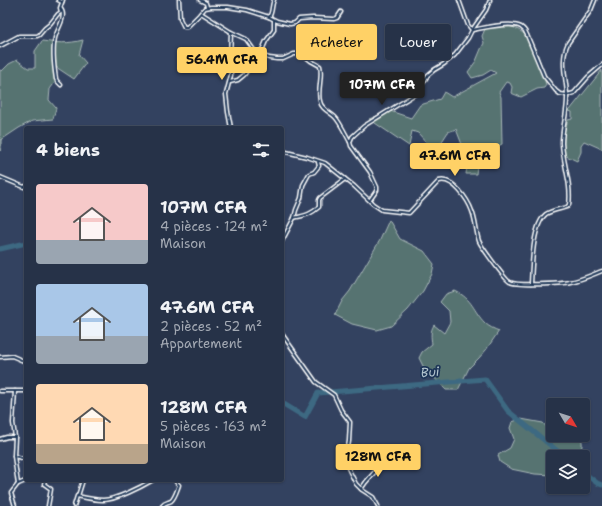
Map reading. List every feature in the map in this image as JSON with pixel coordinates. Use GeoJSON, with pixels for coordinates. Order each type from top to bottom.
{"type":"FeatureCollection","features":[{"type":"Feature","properties":{"kind":"street"},"geometry":{"type":"LineString","coordinates":[[0,46],[19,36],[39,35],[61,12],[60,8],[62,1],[58,0]]}},
{"type":"Feature","properties":{"kind":"street"},"geometry":{"type":"LineString","coordinates":[[179,0],[180,19],[184,27],[187,27],[207,7],[231,7],[250,11],[290,24],[295,23],[299,19],[334,19],[337,18],[341,12]]}},
{"type":"Feature","properties":{"kind":"street"},"geometry":{"type":"LineString","coordinates":[[200,0],[206,3],[207,7]]}},
{"type":"Feature","properties":{"kind":"street"},"geometry":{"type":"LineString","coordinates":[[269,17],[274,0]]}},
{"type":"Feature","properties":{"kind":"street"},"geometry":{"type":"LineString","coordinates":[[459,0],[468,25],[472,30]]}},
{"type":"Feature","properties":{"kind":"street"},"geometry":{"type":"LineString","coordinates":[[350,142],[354,135],[364,126],[417,93],[428,75],[455,55],[468,38],[490,0]]}},
{"type":"Feature","properties":{"kind":"street"},"geometry":{"type":"LineString","coordinates":[[531,284],[534,243],[537,229],[541,220],[546,214],[567,207],[569,204],[569,188],[562,144],[567,95],[564,57],[566,47],[580,23],[591,10],[595,0]]}},
{"type":"Feature","properties":{"kind":"street"},"geometry":{"type":"LineString","coordinates":[[60,8],[63,11],[61,22],[55,38],[54,60],[56,79],[61,85]]}},
{"type":"Feature","properties":{"kind":"street"},"geometry":{"type":"LineString","coordinates":[[201,13],[231,32],[246,39],[259,54],[277,59],[299,54],[320,66],[320,104],[337,120],[351,146],[370,172],[377,187],[376,193],[370,200]]}},
{"type":"Feature","properties":{"kind":"street"},"geometry":{"type":"LineString","coordinates":[[229,82],[236,81],[244,75],[252,64],[274,30],[274,20]]}},
{"type":"Feature","properties":{"kind":"street"},"geometry":{"type":"LineString","coordinates":[[472,30],[501,25],[517,26],[525,30],[544,76],[560,94],[567,95],[574,93],[602,64]]}},
{"type":"Feature","properties":{"kind":"street"},"geometry":{"type":"LineString","coordinates":[[231,32],[231,75],[226,94],[231,126]]}},
{"type":"Feature","properties":{"kind":"street"},"geometry":{"type":"LineString","coordinates":[[284,151],[307,157],[325,164],[354,186],[378,208],[383,210],[409,213],[439,181],[446,180],[455,186],[468,203],[475,219],[479,242],[509,282],[531,284],[569,282],[602,271]]}},
{"type":"Feature","properties":{"kind":"street"},"geometry":{"type":"LineString","coordinates":[[284,237],[294,218],[301,198],[303,185],[309,174],[314,172],[319,166],[318,162]]}},
{"type":"Feature","properties":{"kind":"street"},"geometry":{"type":"LineString","coordinates":[[0,177],[24,187]]}},
{"type":"Feature","properties":{"kind":"street"},"geometry":{"type":"LineString","coordinates":[[294,218],[313,212],[319,207],[320,198],[345,179]]}},
{"type":"Feature","properties":{"kind":"street"},"geometry":{"type":"LineString","coordinates":[[284,337],[316,382],[334,395],[341,410],[349,419],[349,441],[346,460],[350,473],[356,484],[373,497],[378,506]]}},
{"type":"Feature","properties":{"kind":"street"},"geometry":{"type":"LineString","coordinates":[[0,357],[12,356],[24,361]]}},
{"type":"Feature","properties":{"kind":"street"},"geometry":{"type":"LineString","coordinates":[[0,391],[24,391]]}},
{"type":"Feature","properties":{"kind":"street"},"geometry":{"type":"LineString","coordinates":[[15,392],[13,423],[15,437],[14,456],[18,484]]}},
{"type":"Feature","properties":{"kind":"street"},"geometry":{"type":"LineString","coordinates":[[0,439],[15,437]]}},
{"type":"Feature","properties":{"kind":"street"},"geometry":{"type":"LineString","coordinates":[[14,456],[24,458]]}},
{"type":"Feature","properties":{"kind":"street"},"geometry":{"type":"LineString","coordinates":[[361,489],[385,460]]}},
{"type":"Feature","properties":{"kind":"street"},"geometry":{"type":"LineString","coordinates":[[15,506],[11,492],[18,484],[24,482]]}},
{"type":"Feature","properties":{"kind":"street"},"geometry":{"type":"LineString","coordinates":[[44,482],[44,484],[51,489],[48,506]]}},
{"type":"Feature","properties":{"kind":"street"},"geometry":{"type":"LineString","coordinates":[[74,506],[82,482]]}},
{"type":"Feature","properties":{"kind":"street"},"geometry":{"type":"LineString","coordinates":[[78,496],[96,500],[107,500],[150,482]]}},
{"type":"Feature","properties":{"kind":"street"},"geometry":{"type":"LineString","coordinates":[[162,506],[164,503],[173,498],[179,485],[176,482]]}},
{"type":"Feature","properties":{"kind":"green space"},"geometry":{"type":"Polygon","coordinates":[[[495,24],[508,26],[518,30],[532,43],[537,52],[546,85],[544,88],[537,89],[521,97],[511,93],[512,87],[510,83],[506,82],[499,92],[501,97],[502,144],[478,157],[476,174],[466,174],[467,166],[461,159],[463,147],[456,129],[448,132],[439,146],[427,143],[418,133],[412,131],[409,146],[369,119],[390,111],[411,118],[420,105],[440,99],[444,92],[452,97],[496,73],[491,70],[483,75],[472,78],[468,72],[476,61],[484,43],[482,36],[485,29],[495,24]]]}},
{"type":"Feature","properties":{"kind":"green space"},"geometry":{"type":"Polygon","coordinates":[[[83,40],[79,55],[86,63],[74,79],[53,65],[56,81],[50,89],[49,100],[56,108],[53,119],[32,121],[19,128],[1,140],[0,151],[0,70],[2,71],[9,64],[17,60],[28,68],[35,68],[35,51],[42,41],[62,43],[83,40]]]}},
{"type":"Feature","properties":{"kind":"green space"},"geometry":{"type":"Polygon","coordinates":[[[602,70],[602,149],[584,141],[581,145],[581,152],[577,161],[564,155],[563,135],[568,120],[572,119],[572,112],[569,111],[602,70]]]}},
{"type":"Feature","properties":{"kind":"green space"},"geometry":{"type":"Polygon","coordinates":[[[389,220],[400,239],[424,251],[434,264],[432,274],[423,291],[408,310],[391,326],[377,330],[352,324],[335,315],[342,301],[350,291],[380,240],[389,220]]]}},
{"type":"Feature","properties":{"kind":"green space"},"geometry":{"type":"Polygon","coordinates":[[[455,291],[469,301],[481,319],[492,328],[499,331],[486,350],[469,368],[458,390],[446,390],[423,366],[419,358],[422,352],[432,344],[431,332],[434,325],[444,333],[450,322],[449,311],[440,302],[446,294],[455,291]]]}},
{"type":"Feature","properties":{"kind":"green space"},"geometry":{"type":"Polygon","coordinates":[[[521,419],[543,423],[546,426],[546,442],[582,442],[582,446],[580,450],[546,450],[546,475],[511,469],[500,462],[498,455],[510,448],[514,439],[510,428],[512,422],[521,419]]]}},
{"type":"Feature","properties":{"kind":"waterway","name":"Bui"},"geometry":{"type":"LineString","coordinates":[[0,249],[24,243]]}},
{"type":"Feature","properties":{"kind":"waterway","name":"Bui"},"geometry":{"type":"LineString","coordinates":[[284,404],[305,417],[318,393],[485,379],[508,411],[556,450]]}},
{"type":"Feature","properties":{"kind":"waterway","name":"Bui"},"geometry":{"type":"LineString","coordinates":[[590,478],[602,485]]}}]}
